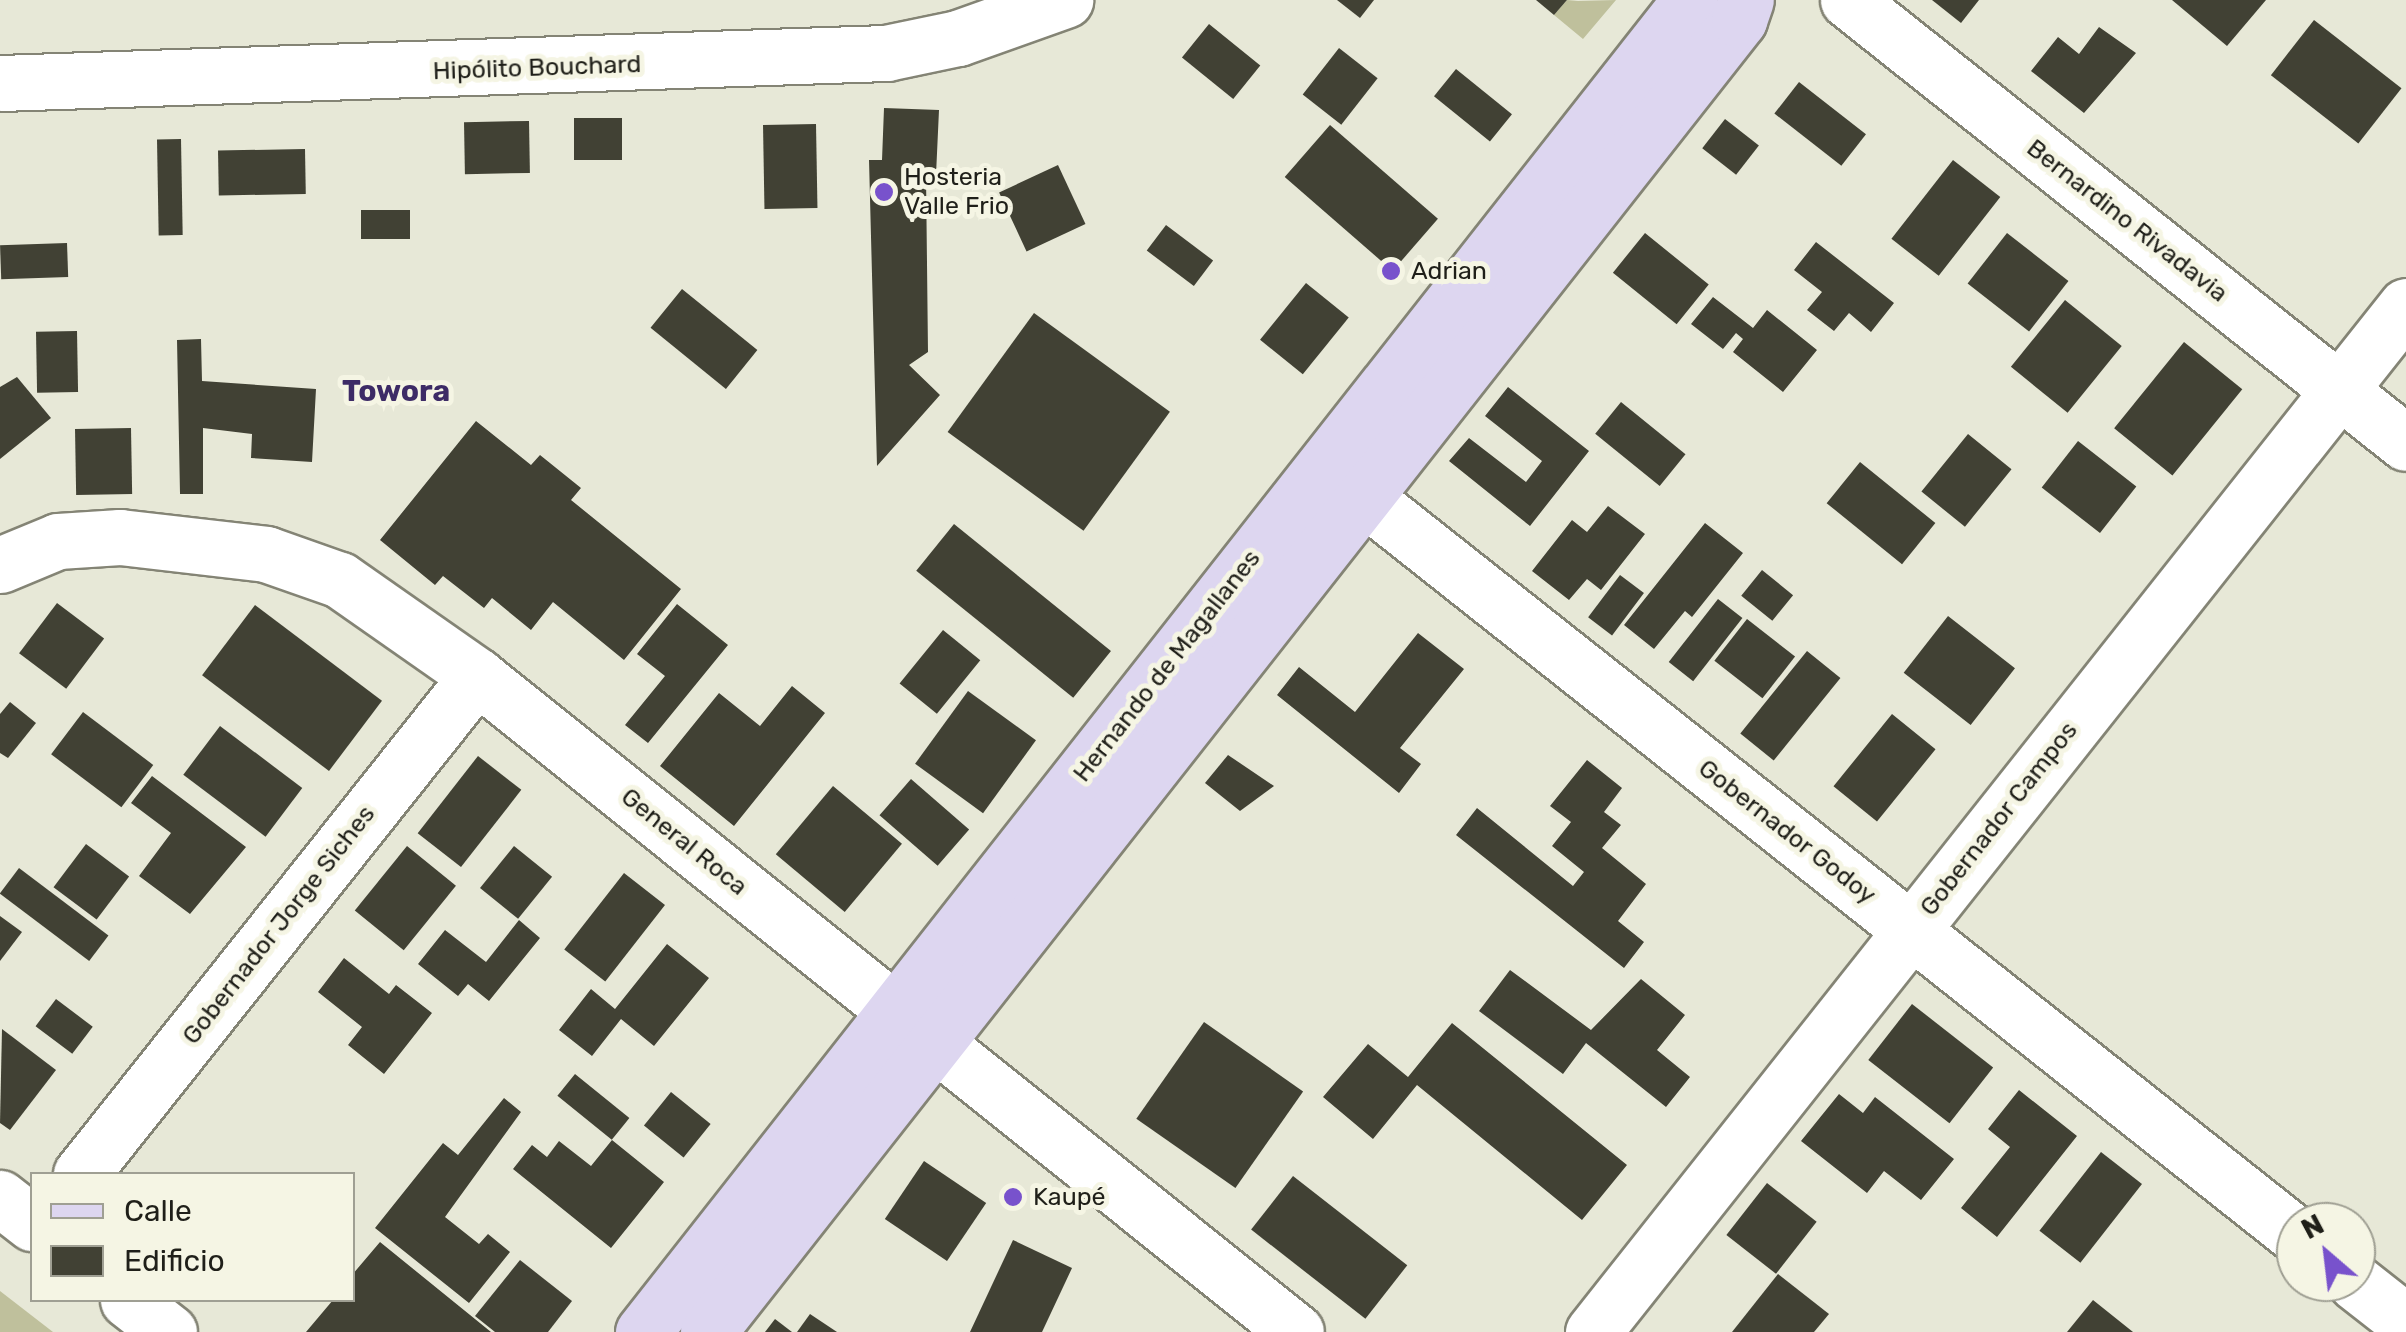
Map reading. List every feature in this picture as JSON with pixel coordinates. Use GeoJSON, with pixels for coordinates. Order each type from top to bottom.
{"type":"FeatureCollection","features":[{"type":"Feature","properties":{"kind":"main road","name":"Hernando de Magallanes"},"geometry":{"type":"LineString","coordinates":[[1344,482],[1690,0]]}},
{"type":"Feature","properties":{"kind":"main road","name":"Hernando de Magallanes"},"geometry":{"type":"LineString","coordinates":[[643,1332],[915,1027],[1344,482],[1739,20],[1746,0]]}},
{"type":"Feature","properties":{"kind":"main road","name":"Hernando de Magallanes"},"geometry":{"type":"LineString","coordinates":[[708,1332],[915,1027]]}},
{"type":"Feature","properties":{"kind":"street","name":"Hipólito Bouchard"},"geometry":{"type":"LineString","coordinates":[[0,83],[886,53],[958,38],[1065,0]]}},
{"type":"Feature","properties":{"kind":"street","name":"Bernardino Rivadavia"},"geometry":{"type":"LineString","coordinates":[[1848,0],[2406,443]]}},
{"type":"Feature","properties":{"kind":"street","name":"Gobernador Campos"},"geometry":{"type":"LineString","coordinates":[[1593,1332],[2406,306]]}},
{"type":"Feature","properties":{"kind":"street","name":"Gobernador Godoy"},"geometry":{"type":"LineString","coordinates":[[1344,482],[2276,1219]]}},
{"type":"Feature","properties":{"kind":"street","name":"General Roca"},"geometry":{"type":"LineString","coordinates":[[0,565],[58,542],[120,537],[266,554],[340,580],[477,676],[1296,1332]]}},
{"type":"Feature","properties":{"kind":"street","name":"Gobernador Jorge Siches"},"geometry":{"type":"LineString","coordinates":[[83,1172],[477,676]]}},
{"type":"Feature","properties":{"kind":"street"},"geometry":{"type":"LineString","coordinates":[[0,1198],[30,1221]]}},
{"type":"Feature","properties":{"kind":"street"},"geometry":{"type":"LineString","coordinates":[[2376,1298],[2406,1322]]}},
{"type":"Feature","properties":{"kind":"street"},"geometry":{"type":"LineString","coordinates":[[130,1302],[168,1332]]}},
{"type":"Feature","properties":{"kind":"green space"},"geometry":{"type":"Polygon","coordinates":[[[1567,0],[1616,0],[1583,39],[1554,15],[1567,0]]]}},
{"type":"Feature","properties":{"kind":"green space"},"geometry":{"type":"Polygon","coordinates":[[[0,1291],[53,1332],[0,1332],[0,1291]]]}},
{"type":"Feature","properties":{"kind":"building"},"geometry":{"type":"Polygon","coordinates":[[[1337,0],[1374,0],[1360,18],[1337,0]]]}},
{"type":"Feature","properties":{"kind":"building"},"geometry":{"type":"Polygon","coordinates":[[[1536,0],[1567,0],[1554,15],[1536,0]]]}},
{"type":"Feature","properties":{"kind":"building"},"geometry":{"type":"Polygon","coordinates":[[[1932,0],[1979,0],[1961,23],[1932,0]]]}},
{"type":"Feature","properties":{"kind":"building"},"geometry":{"type":"Polygon","coordinates":[[[2172,0],[2266,0],[2227,46],[2172,0]]]}},
{"type":"Feature","properties":{"kind":"building"},"geometry":{"type":"Polygon","coordinates":[[[2314,20],[2401,88],[2358,143],[2271,75],[2314,20]]]}},
{"type":"Feature","properties":{"kind":"building"},"geometry":{"type":"Polygon","coordinates":[[[1209,24],[1260,66],[1233,99],[1182,57],[1209,24]]]}},
{"type":"Feature","properties":{"kind":"building"},"geometry":{"type":"Polygon","coordinates":[[[2099,27],[2136,53],[2084,113],[2031,71],[2058,37],[2079,54],[2099,27]]]}},
{"type":"Feature","properties":{"kind":"building"},"geometry":{"type":"Polygon","coordinates":[[[1339,48],[1378,78],[1341,125],[1303,94],[1339,48]]]}},
{"type":"Feature","properties":{"kind":"building"},"geometry":{"type":"Polygon","coordinates":[[[1456,69],[1512,114],[1490,142],[1434,96],[1456,69]]]}},
{"type":"Feature","properties":{"kind":"building"},"geometry":{"type":"Polygon","coordinates":[[[1799,82],[1866,134],[1841,166],[1774,114],[1799,82]]]}},
{"type":"Feature","properties":{"kind":"building"},"geometry":{"type":"Polygon","coordinates":[[[884,108],[939,110],[936,175],[926,174],[928,352],[909,365],[940,395],[877,466],[869,160],[882,160],[884,108]]]}},
{"type":"Feature","properties":{"kind":"building"},"geometry":{"type":"Polygon","coordinates":[[[574,118],[622,118],[622,160],[574,160],[574,118]]]}},
{"type":"Feature","properties":{"kind":"building"},"geometry":{"type":"Polygon","coordinates":[[[1725,119],[1759,145],[1736,175],[1702,148],[1725,119]]]}},
{"type":"Feature","properties":{"kind":"building"},"geometry":{"type":"Polygon","coordinates":[[[529,121],[530,173],[465,174],[464,122],[529,121]]]}},
{"type":"Feature","properties":{"kind":"building"},"geometry":{"type":"Polygon","coordinates":[[[816,124],[817,208],[764,209],[763,125],[816,124]]]}},
{"type":"Feature","properties":{"kind":"building"},"geometry":{"type":"Polygon","coordinates":[[[1330,125],[1438,219],[1393,271],[1285,177],[1330,125]]]}},
{"type":"Feature","properties":{"kind":"building"},"geometry":{"type":"Polygon","coordinates":[[[157,139],[181,139],[183,235],[159,235],[157,139]]]}},
{"type":"Feature","properties":{"kind":"building"},"geometry":{"type":"Polygon","coordinates":[[[305,149],[306,194],[219,196],[218,151],[305,149]]]}},
{"type":"Feature","properties":{"kind":"building"},"geometry":{"type":"Polygon","coordinates":[[[1953,160],[2000,197],[1939,276],[1891,239],[1953,160]]]}},
{"type":"Feature","properties":{"kind":"building"},"geometry":{"type":"Polygon","coordinates":[[[1058,165],[1085,224],[1027,251],[999,192],[1058,165]]]}},
{"type":"Feature","properties":{"kind":"building"},"geometry":{"type":"Polygon","coordinates":[[[361,210],[410,210],[410,239],[361,239],[361,210]]]}},
{"type":"Feature","properties":{"kind":"building"},"geometry":{"type":"Polygon","coordinates":[[[1166,225],[1213,261],[1194,286],[1147,251],[1166,225]]]}},
{"type":"Feature","properties":{"kind":"building"},"geometry":{"type":"Polygon","coordinates":[[[1645,233],[1709,285],[1677,324],[1613,273],[1645,233]]]}},
{"type":"Feature","properties":{"kind":"building"},"geometry":{"type":"Polygon","coordinates":[[[2007,233],[2068,281],[2029,331],[1968,283],[2007,233]]]}},
{"type":"Feature","properties":{"kind":"building"},"geometry":{"type":"Polygon","coordinates":[[[1816,242],[1894,303],[1871,332],[1849,313],[1834,331],[1807,310],[1822,292],[1794,270],[1816,242]]]}},
{"type":"Feature","properties":{"kind":"building"},"geometry":{"type":"Polygon","coordinates":[[[67,243],[68,277],[1,279],[0,245],[67,243]]]}},
{"type":"Feature","properties":{"kind":"building"},"geometry":{"type":"Polygon","coordinates":[[[1306,283],[1349,318],[1303,374],[1260,340],[1306,283]]]}},
{"type":"Feature","properties":{"kind":"building"},"geometry":{"type":"Polygon","coordinates":[[[682,289],[757,350],[726,389],[651,328],[682,289]]]}},
{"type":"Feature","properties":{"kind":"building"},"geometry":{"type":"Polygon","coordinates":[[[1713,297],[1753,328],[1767,310],[1817,350],[1783,392],[1733,352],[1743,339],[1736,333],[1723,349],[1691,324],[1713,297]]]}},
{"type":"Feature","properties":{"kind":"building"},"geometry":{"type":"Polygon","coordinates":[[[2065,300],[2122,346],[2068,413],[2011,367],[2065,300]]]}},
{"type":"Feature","properties":{"kind":"building"},"geometry":{"type":"Polygon","coordinates":[[[1034,313],[1170,412],[1084,531],[948,432],[1034,313]]]}},
{"type":"Feature","properties":{"kind":"building"},"geometry":{"type":"Polygon","coordinates":[[[77,331],[78,392],[37,393],[36,332],[77,331]]]}},
{"type":"Feature","properties":{"kind":"building"},"geometry":{"type":"Polygon","coordinates":[[[201,339],[202,381],[316,389],[312,462],[251,458],[252,434],[203,428],[203,494],[180,494],[177,340],[201,339]]]}},
{"type":"Feature","properties":{"kind":"building"},"geometry":{"type":"Polygon","coordinates":[[[2184,342],[2242,389],[2172,475],[2114,428],[2184,342]]]}},
{"type":"Feature","properties":{"kind":"building"},"geometry":{"type":"Polygon","coordinates":[[[17,377],[51,418],[0,459],[0,387],[17,377]]]}},
{"type":"Feature","properties":{"kind":"building"},"geometry":{"type":"Polygon","coordinates":[[[1508,387],[1589,451],[1530,526],[1449,461],[1469,438],[1526,482],[1542,461],[1485,416],[1508,387]]]}},
{"type":"Feature","properties":{"kind":"building"},"geometry":{"type":"Polygon","coordinates":[[[1621,402],[1686,454],[1660,486],[1595,434],[1621,402]]]}},
{"type":"Feature","properties":{"kind":"building"},"geometry":{"type":"Polygon","coordinates":[[[476,421],[531,465],[540,455],[581,488],[571,500],[681,589],[624,660],[553,602],[531,630],[492,598],[484,608],[443,576],[435,585],[380,540],[476,421]]]}},
{"type":"Feature","properties":{"kind":"building"},"geometry":{"type":"Polygon","coordinates":[[[131,428],[132,494],[76,495],[75,429],[131,428]]]}},
{"type":"Feature","properties":{"kind":"building"},"geometry":{"type":"Polygon","coordinates":[[[1968,434],[2012,469],[1965,527],[1921,492],[1968,434]]]}},
{"type":"Feature","properties":{"kind":"building"},"geometry":{"type":"Polygon","coordinates":[[[2078,441],[2136,487],[2100,533],[2042,487],[2078,441]]]}},
{"type":"Feature","properties":{"kind":"building"},"geometry":{"type":"Polygon","coordinates":[[[1860,462],[1935,523],[1902,564],[1827,503],[1860,462]]]}},
{"type":"Feature","properties":{"kind":"building"},"geometry":{"type":"Polygon","coordinates":[[[1608,506],[1645,534],[1601,590],[1587,579],[1569,600],[1532,571],[1572,520],[1587,532],[1608,506]]]}},
{"type":"Feature","properties":{"kind":"building"},"geometry":{"type":"Polygon","coordinates":[[[1705,523],[1743,553],[1692,617],[1685,611],[1654,649],[1624,625],[1705,523]]]}},
{"type":"Feature","properties":{"kind":"building"},"geometry":{"type":"Polygon","coordinates":[[[954,524],[1111,651],[1073,698],[916,571],[954,524]]]}},
{"type":"Feature","properties":{"kind":"building"},"geometry":{"type":"Polygon","coordinates":[[[1762,570],[1793,595],[1772,621],[1741,596],[1762,570]]]}},
{"type":"Feature","properties":{"kind":"building"},"geometry":{"type":"Polygon","coordinates":[[[1620,575],[1644,593],[1612,635],[1588,617],[1620,575]]]}},
{"type":"Feature","properties":{"kind":"building"},"geometry":{"type":"Polygon","coordinates":[[[1718,599],[1742,618],[1693,681],[1669,662],[1718,599]]]}},
{"type":"Feature","properties":{"kind":"building"},"geometry":{"type":"Polygon","coordinates":[[[57,603],[104,639],[66,689],[19,653],[57,603]]]}},
{"type":"Feature","properties":{"kind":"building"},"geometry":{"type":"Polygon","coordinates":[[[677,604],[728,645],[648,743],[625,725],[665,676],[637,654],[677,604]]]}},
{"type":"Feature","properties":{"kind":"building"},"geometry":{"type":"Polygon","coordinates":[[[255,605],[382,701],[329,771],[202,675],[255,605]]]}},
{"type":"Feature","properties":{"kind":"building"},"geometry":{"type":"Polygon","coordinates":[[[1948,616],[2015,668],[1971,725],[1904,673],[1948,616]]]}},
{"type":"Feature","properties":{"kind":"building"},"geometry":{"type":"Polygon","coordinates":[[[1747,619],[1795,657],[1762,698],[1714,661],[1747,619]]]}},
{"type":"Feature","properties":{"kind":"building"},"geometry":{"type":"Polygon","coordinates":[[[943,630],[980,660],[937,714],[900,684],[943,630]]]}},
{"type":"Feature","properties":{"kind":"building"},"geometry":{"type":"Polygon","coordinates":[[[1418,633],[1464,669],[1400,748],[1421,764],[1399,793],[1277,695],[1299,667],[1355,712],[1418,633]]]}},
{"type":"Feature","properties":{"kind":"building"},"geometry":{"type":"Polygon","coordinates":[[[1807,651],[1840,678],[1774,760],[1740,733],[1807,651]]]}},
{"type":"Feature","properties":{"kind":"building"},"geometry":{"type":"Polygon","coordinates":[[[792,686],[825,713],[734,826],[660,766],[719,693],[760,726],[792,686]]]}},
{"type":"Feature","properties":{"kind":"building"},"geometry":{"type":"Polygon","coordinates":[[[968,691],[1036,740],[983,813],[915,764],[968,691]]]}},
{"type":"Feature","properties":{"kind":"building"},"geometry":{"type":"Polygon","coordinates":[[[10,702],[36,723],[8,758],[0,753],[0,714],[10,702]]]}},
{"type":"Feature","properties":{"kind":"building"},"geometry":{"type":"Polygon","coordinates":[[[83,712],[153,765],[121,807],[51,754],[83,712]]]}},
{"type":"Feature","properties":{"kind":"building"},"geometry":{"type":"Polygon","coordinates":[[[1892,714],[1936,749],[1877,822],[1833,786],[1892,714]]]}},
{"type":"Feature","properties":{"kind":"building"},"geometry":{"type":"Polygon","coordinates":[[[220,726],[302,788],[266,837],[183,775],[220,726]]]}},
{"type":"Feature","properties":{"kind":"building"},"geometry":{"type":"Polygon","coordinates":[[[1228,755],[1274,786],[1240,811],[1205,783],[1228,755]]]}},
{"type":"Feature","properties":{"kind":"building"},"geometry":{"type":"Polygon","coordinates":[[[478,756],[521,790],[461,867],[418,833],[478,756]]]}},
{"type":"Feature","properties":{"kind":"building"},"geometry":{"type":"Polygon","coordinates":[[[1587,760],[1622,788],[1604,812],[1621,825],[1602,848],[1646,884],[1618,921],[1644,942],[1624,968],[1456,835],[1477,808],[1573,886],[1584,872],[1552,846],[1571,822],[1550,806],[1587,760]]]}},
{"type":"Feature","properties":{"kind":"building"},"geometry":{"type":"Polygon","coordinates":[[[152,776],[246,847],[190,914],[139,876],[171,833],[131,803],[152,776]]]}},
{"type":"Feature","properties":{"kind":"building"},"geometry":{"type":"Polygon","coordinates":[[[911,779],[969,830],[938,866],[880,815],[911,779]]]}},
{"type":"Feature","properties":{"kind":"building"},"geometry":{"type":"Polygon","coordinates":[[[833,786],[902,844],[845,912],[776,854],[833,786]]]}},
{"type":"Feature","properties":{"kind":"building"},"geometry":{"type":"Polygon","coordinates":[[[86,844],[129,876],[97,920],[54,887],[86,844]]]}},
{"type":"Feature","properties":{"kind":"building"},"geometry":{"type":"Polygon","coordinates":[[[407,846],[456,886],[404,950],[355,911],[407,846]]]}},
{"type":"Feature","properties":{"kind":"building"},"geometry":{"type":"Polygon","coordinates":[[[514,846],[552,877],[518,919],[480,888],[514,846]]]}},
{"type":"Feature","properties":{"kind":"building"},"geometry":{"type":"Polygon","coordinates":[[[19,868],[108,935],[89,961],[0,894],[19,868]]]}},
{"type":"Feature","properties":{"kind":"building"},"geometry":{"type":"Polygon","coordinates":[[[624,873],[665,905],[605,981],[564,949],[624,873]]]}},
{"type":"Feature","properties":{"kind":"building"},"geometry":{"type":"Polygon","coordinates":[[[0,916],[22,932],[0,961],[0,916]]]}},
{"type":"Feature","properties":{"kind":"building"},"geometry":{"type":"Polygon","coordinates":[[[519,920],[540,938],[489,1001],[468,984],[458,996],[418,964],[445,930],[486,962],[519,920]]]}},
{"type":"Feature","properties":{"kind":"building"},"geometry":{"type":"Polygon","coordinates":[[[667,944],[709,978],[654,1046],[621,1019],[592,1056],[559,1030],[591,989],[615,1009],[667,944]]]}},
{"type":"Feature","properties":{"kind":"building"},"geometry":{"type":"Polygon","coordinates":[[[344,958],[389,994],[396,985],[432,1013],[384,1074],[348,1045],[362,1027],[318,992],[344,958]]]}},
{"type":"Feature","properties":{"kind":"building"},"geometry":{"type":"Polygon","coordinates":[[[1510,970],[1591,1030],[1641,979],[1685,1015],[1657,1050],[1690,1077],[1666,1107],[1586,1043],[1563,1074],[1479,1011],[1510,970]]]}},
{"type":"Feature","properties":{"kind":"building"},"geometry":{"type":"Polygon","coordinates":[[[56,999],[93,1027],[72,1054],[36,1026],[56,999]]]}},
{"type":"Feature","properties":{"kind":"building"},"geometry":{"type":"Polygon","coordinates":[[[1912,1004],[1993,1067],[1949,1123],[1868,1060],[1912,1004]]]}},
{"type":"Feature","properties":{"kind":"building"},"geometry":{"type":"Polygon","coordinates":[[[1204,1022],[1303,1091],[1235,1188],[1136,1119],[1204,1022]]]}},
{"type":"Feature","properties":{"kind":"building"},"geometry":{"type":"Polygon","coordinates":[[[1452,1023],[1627,1165],[1582,1220],[1417,1085],[1373,1139],[1323,1097],[1368,1044],[1408,1077],[1452,1023]]]}},
{"type":"Feature","properties":{"kind":"building"},"geometry":{"type":"Polygon","coordinates":[[[2,1029],[56,1070],[10,1130],[0,1123],[2,1029]]]}},
{"type":"Feature","properties":{"kind":"building"},"geometry":{"type":"Polygon","coordinates":[[[575,1074],[629,1118],[612,1140],[557,1096],[575,1074]]]}},
{"type":"Feature","properties":{"kind":"building"},"geometry":{"type":"Polygon","coordinates":[[[2019,1090],[2077,1136],[1997,1237],[1961,1208],[2010,1147],[1988,1129],[2019,1090]]]}},
{"type":"Feature","properties":{"kind":"building"},"geometry":{"type":"Polygon","coordinates":[[[671,1092],[711,1124],[684,1158],[644,1125],[671,1092]]]}},
{"type":"Feature","properties":{"kind":"building"},"geometry":{"type":"Polygon","coordinates":[[[1839,1094],[1863,1113],[1875,1097],[1954,1159],[1921,1200],[1884,1171],[1867,1193],[1801,1141],[1839,1094]]]}},
{"type":"Feature","properties":{"kind":"building"},"geometry":{"type":"Polygon","coordinates":[[[504,1098],[521,1112],[445,1217],[479,1244],[488,1234],[510,1252],[469,1303],[375,1228],[443,1143],[458,1155],[504,1098]]]}},
{"type":"Feature","properties":{"kind":"building"},"geometry":{"type":"Polygon","coordinates":[[[612,1140],[664,1182],[611,1248],[513,1169],[532,1145],[547,1157],[559,1141],[591,1166],[612,1140]]]}},
{"type":"Feature","properties":{"kind":"building"},"geometry":{"type":"Polygon","coordinates":[[[2101,1152],[2142,1184],[2080,1263],[2039,1231],[2101,1152]]]}},
{"type":"Feature","properties":{"kind":"building"},"geometry":{"type":"Polygon","coordinates":[[[924,1161],[986,1203],[947,1261],[885,1219],[924,1161]]]}},
{"type":"Feature","properties":{"kind":"building"},"geometry":{"type":"Polygon","coordinates":[[[1293,1176],[1407,1265],[1365,1319],[1251,1230],[1293,1176]]]}},
{"type":"Feature","properties":{"kind":"building"},"geometry":{"type":"Polygon","coordinates":[[[1767,1183],[1817,1222],[1776,1274],[1726,1235],[1767,1183]]]}},
{"type":"Feature","properties":{"kind":"building"},"geometry":{"type":"Polygon","coordinates":[[[1013,1240],[1072,1268],[1042,1332],[970,1332],[1013,1240]]]}},
{"type":"Feature","properties":{"kind":"building"},"geometry":{"type":"Polygon","coordinates":[[[380,1242],[491,1332],[306,1332],[331,1302],[355,1302],[355,1271],[380,1242]]]}},
{"type":"Feature","properties":{"kind":"building"},"geometry":{"type":"Polygon","coordinates":[[[520,1260],[572,1301],[548,1332],[495,1332],[475,1316],[520,1260]]]}},
{"type":"Feature","properties":{"kind":"building"},"geometry":{"type":"Polygon","coordinates":[[[1778,1274],[1829,1314],[1814,1332],[1732,1332],[1778,1274]]]}},
{"type":"Feature","properties":{"kind":"building"},"geometry":{"type":"Polygon","coordinates":[[[2093,1300],[2133,1332],[2067,1332],[2093,1300]]]}},
{"type":"Feature","properties":{"kind":"building"},"geometry":{"type":"Polygon","coordinates":[[[810,1314],[837,1332],[797,1332],[810,1314]]]}},
{"type":"Feature","properties":{"kind":"building"},"geometry":{"type":"Polygon","coordinates":[[[775,1319],[792,1332],[765,1332],[775,1319]]]}},
{"type":"Feature","properties":{"kind":"place","name":"Hosteria Valle Frio"},"geometry":{"type":"Point","coordinates":[884,192]}},
{"type":"Feature","properties":{"kind":"place","name":"Adrian"},"geometry":{"type":"Point","coordinates":[1391,271]}},
{"type":"Feature","properties":{"kind":"place","name":"Kaupé"},"geometry":{"type":"Point","coordinates":[1013,1197]}},
{"type":"Feature","properties":{"kind":"district","name":"Towora"},"geometry":{"type":"Point","coordinates":[396,391]}}]}
